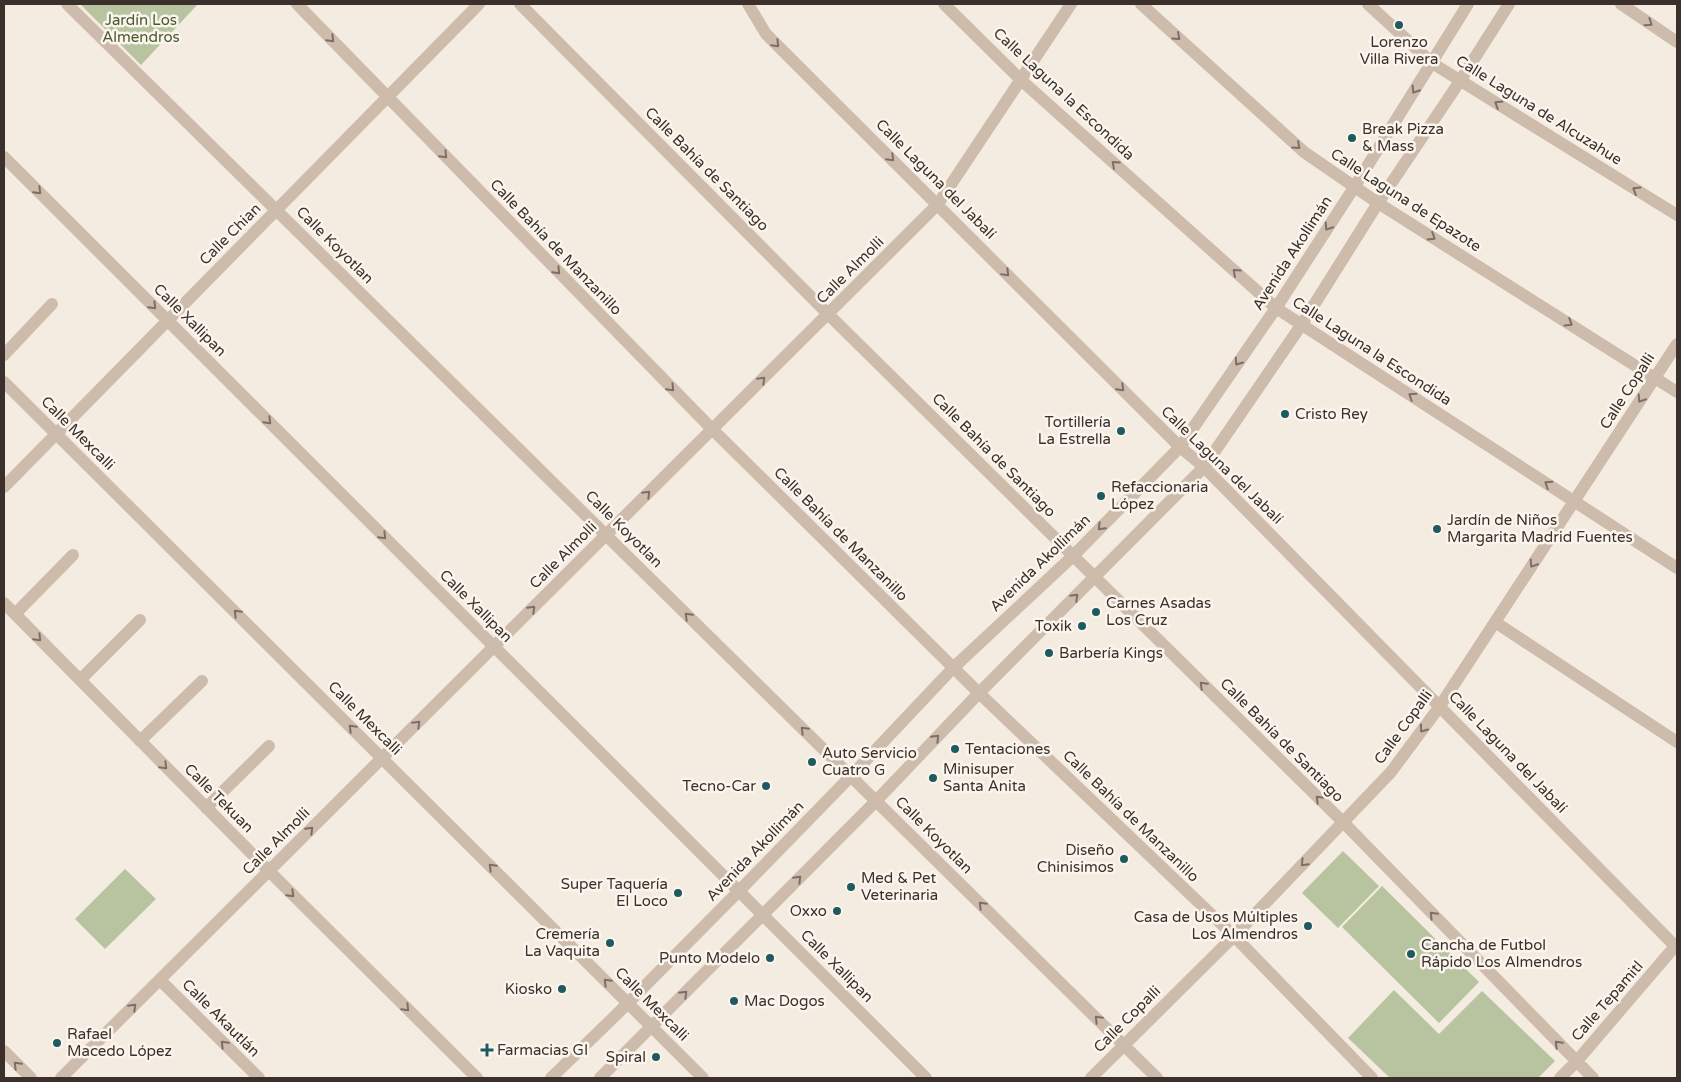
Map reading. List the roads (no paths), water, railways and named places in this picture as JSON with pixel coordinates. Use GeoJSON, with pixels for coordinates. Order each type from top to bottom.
{"type":"FeatureCollection","features":[{"type":"Feature","properties":{"kind":"street","name":"Calle Koyotlan"},"geometry":{"type":"LineString","coordinates":[[67,4],[1157,1078]]}},
{"type":"Feature","properties":{"kind":"street","name":"Calle Bahía de Manzanillo"},"geometry":{"type":"LineString","coordinates":[[297,4],[712,430],[953,668],[1234,936],[1372,1078]]}},
{"type":"Feature","properties":{"kind":"street","name":"Calle Chian"},"geometry":{"type":"LineString","coordinates":[[4,487],[479,4]]}},
{"type":"Feature","properties":{"kind":"street","name":"Calle Bahía de Santiago"},"geometry":{"type":"LineString","coordinates":[[520,4],[828,314],[1344,823],[1593,1078]]}},
{"type":"Feature","properties":{"kind":"street","name":"Calle Laguna del Jabalí"},"geometry":{"type":"LineString","coordinates":[[748,4],[766,34],[1180,447],[1204,467],[1677,946]]}},
{"type":"Feature","properties":{"kind":"street","name":"Calle Laguna la Escondida"},"geometry":{"type":"LineString","coordinates":[[944,4],[1021,80],[1276,308],[1677,568]]}},
{"type":"Feature","properties":{"kind":"street","name":"Calle Almolli"},"geometry":{"type":"LineString","coordinates":[[61,1078],[938,204],[1071,4]]}},
{"type":"Feature","properties":{"kind":"street","name":"Calle Laguna de Epazote"},"geometry":{"type":"LineString","coordinates":[[1141,4],[1304,152],[1378,203],[1677,392]]}},
{"type":"Feature","properties":{"kind":"street","name":"Calle Laguna de Alcuzahue"},"geometry":{"type":"LineString","coordinates":[[1368,4],[1432,63],[1677,216]]}},
{"type":"Feature","properties":{"kind":"street","name":"Avenida Akollimán"},"geometry":{"type":"LineString","coordinates":[[551,1078],[739,891],[953,668],[1072,556],[1180,447],[1276,308],[1355,186],[1468,4]]}},
{"type":"Feature","properties":{"kind":"street"},"geometry":{"type":"LineString","coordinates":[[600,1078],[876,801],[979,693],[1204,467],[1302,324],[1378,203],[1509,4]]}},
{"type":"Feature","properties":{"kind":"street"},"geometry":{"type":"LineString","coordinates":[[1622,4],[1677,42]]}},
{"type":"Feature","properties":{"kind":"street","name":"Calle Xallipan"},"geometry":{"type":"LineString","coordinates":[[4,157],[926,1078]]}},
{"type":"Feature","properties":{"kind":"street"},"geometry":{"type":"LineString","coordinates":[[4,354],[52,304]]}},
{"type":"Feature","properties":{"kind":"street","name":"Calle Copalli"},"geometry":{"type":"LineString","coordinates":[[1091,1078],[1234,936],[1391,772],[1440,706],[1677,344]]}},
{"type":"Feature","properties":{"kind":"street","name":"Calle Mexcalli"},"geometry":{"type":"LineString","coordinates":[[4,382],[703,1078]]}},
{"type":"Feature","properties":{"kind":"street"},"geometry":{"type":"LineString","coordinates":[[15,614],[73,555]]}},
{"type":"Feature","properties":{"kind":"street","name":"Calle Tekuan"},"geometry":{"type":"LineString","coordinates":[[4,603],[206,808],[477,1078]]}},
{"type":"Feature","properties":{"kind":"street"},"geometry":{"type":"LineString","coordinates":[[80,680],[140,620]]}},
{"type":"Feature","properties":{"kind":"street"},"geometry":{"type":"LineString","coordinates":[[1495,622],[1677,742]]}},
{"type":"Feature","properties":{"kind":"street"},"geometry":{"type":"LineString","coordinates":[[140,741],[202,680]]}},
{"type":"Feature","properties":{"kind":"street"},"geometry":{"type":"LineString","coordinates":[[206,808],[269,746]]}},
{"type":"Feature","properties":{"kind":"street","name":"Calle Tepamitl"},"geometry":{"type":"LineString","coordinates":[[1560,1078],[1677,946]]}},
{"type":"Feature","properties":{"kind":"street","name":"Calle Akautlán"},"geometry":{"type":"LineString","coordinates":[[160,980],[259,1078]]}},
{"type":"Feature","properties":{"kind":"street"},"geometry":{"type":"LineString","coordinates":[[4,1051],[31,1078]]}},
{"type":"Feature","properties":{"kind":"place","name":"Lorenzo Villa Rivera"},"geometry":{"type":"Point","coordinates":[1399,25]}},
{"type":"Feature","properties":{"kind":"place","name":"Break Pizza & Mass"},"geometry":{"type":"Point","coordinates":[1352,138]}},
{"type":"Feature","properties":{"kind":"place","name":"Cristo Rey"},"geometry":{"type":"Point","coordinates":[1285,414]}},
{"type":"Feature","properties":{"kind":"place","name":"Tortillería La Estrella"},"geometry":{"type":"Point","coordinates":[1121,431]}},
{"type":"Feature","properties":{"kind":"place","name":"Refaccionaria López"},"geometry":{"type":"Point","coordinates":[1101,496]}},
{"type":"Feature","properties":{"kind":"place","name":"Jardín de Niños Margarita Madrid Fuentes"},"geometry":{"type":"Point","coordinates":[1437,529]}},
{"type":"Feature","properties":{"kind":"place","name":"Carnes Asadas Los Cruz"},"geometry":{"type":"Point","coordinates":[1096,612]}},
{"type":"Feature","properties":{"kind":"place","name":"Toxik"},"geometry":{"type":"Point","coordinates":[1082,626]}},
{"type":"Feature","properties":{"kind":"place","name":"Barbería Kings"},"geometry":{"type":"Point","coordinates":[1049,653]}},
{"type":"Feature","properties":{"kind":"place","name":"Tentaciones"},"geometry":{"type":"Point","coordinates":[955,749]}},
{"type":"Feature","properties":{"kind":"place","name":"Auto Servicio Cuatro G"},"geometry":{"type":"Point","coordinates":[812,762]}},
{"type":"Feature","properties":{"kind":"place","name":"Minisuper Santa Anita"},"geometry":{"type":"Point","coordinates":[933,778]}},
{"type":"Feature","properties":{"kind":"place","name":"Tecno-Car"},"geometry":{"type":"Point","coordinates":[766,786]}},
{"type":"Feature","properties":{"kind":"place","name":"Diseño Chinisimos"},"geometry":{"type":"Point","coordinates":[1124,859]}},
{"type":"Feature","properties":{"kind":"place","name":"Med & Pet Veterinaria"},"geometry":{"type":"Point","coordinates":[851,887]}},
{"type":"Feature","properties":{"kind":"place","name":"Super Taquería El Loco"},"geometry":{"type":"Point","coordinates":[678,893]}},
{"type":"Feature","properties":{"kind":"place","name":"Oxxo"},"geometry":{"type":"Point","coordinates":[837,911]}},
{"type":"Feature","properties":{"kind":"place","name":"Casa de Usos Múltiples Los Almendros"},"geometry":{"type":"Point","coordinates":[1308,926]}},
{"type":"Feature","properties":{"kind":"place","name":"Cremería La Vaquita"},"geometry":{"type":"Point","coordinates":[610,943]}},
{"type":"Feature","properties":{"kind":"place","name":"Cancha de Futbol Rápido Los Almendros"},"geometry":{"type":"Point","coordinates":[1411,954]}},
{"type":"Feature","properties":{"kind":"place","name":"Punto Modelo"},"geometry":{"type":"Point","coordinates":[770,958]}},
{"type":"Feature","properties":{"kind":"place","name":"Kiosko"},"geometry":{"type":"Point","coordinates":[562,989]}},
{"type":"Feature","properties":{"kind":"place","name":"Mac Dogos"},"geometry":{"type":"Point","coordinates":[734,1001]}},
{"type":"Feature","properties":{"kind":"place","name":"Rafael Macedo López"},"geometry":{"type":"Point","coordinates":[57,1043]}},
{"type":"Feature","properties":{"kind":"place","name":"Farmacias GI"},"geometry":{"type":"Point","coordinates":[487,1050]}},
{"type":"Feature","properties":{"kind":"place","name":"Spiral"},"geometry":{"type":"Point","coordinates":[656,1057]}},
{"type":"Feature","properties":{"kind":"park label","name":"Jardín Los Almendros"},"geometry":{"type":"Point","coordinates":[141,28]}}]}
